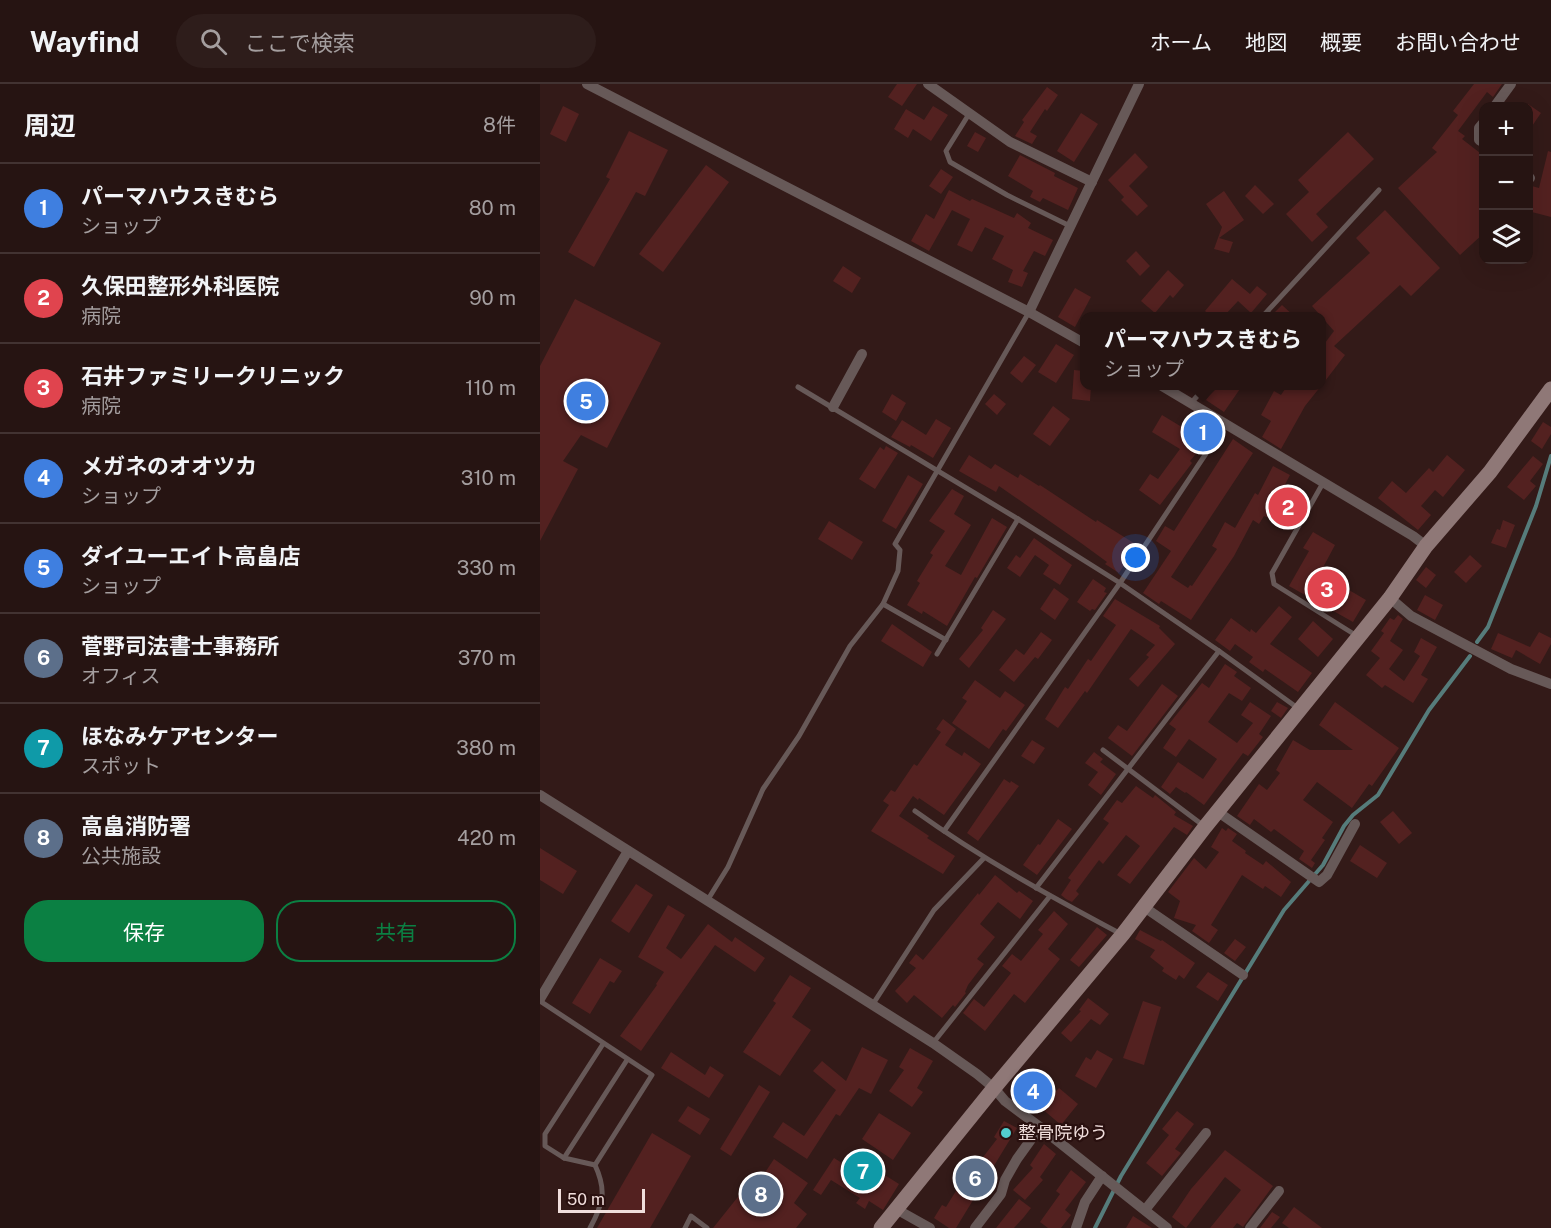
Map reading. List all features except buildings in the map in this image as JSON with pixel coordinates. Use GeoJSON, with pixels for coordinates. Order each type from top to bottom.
{"type":"FeatureCollection","features":[{"type":"Feature","properties":{"kind":"street"},"geometry":{"type":"LineString","coordinates":[[587,84],[1029,312],[1080,341]]}},
{"type":"Feature","properties":{"kind":"street"},"geometry":{"type":"LineString","coordinates":[[928,84],[1010,142],[1092,182]]}},
{"type":"Feature","properties":{"kind":"street"},"geometry":{"type":"LineString","coordinates":[[1029,312],[1139,84]]}},
{"type":"Feature","properties":{"kind":"street"},"geometry":{"type":"LineString","coordinates":[[1498,102],[1511,84]]}},
{"type":"Feature","properties":{"kind":"street"},"geometry":{"type":"LineString","coordinates":[[833,406],[862,354]]}},
{"type":"Feature","properties":{"kind":"street"},"geometry":{"type":"LineString","coordinates":[[881,1228],[1123,934],[1205,827],[1390,598],[1426,546],[1490,472],[1551,389]]}},
{"type":"Feature","properties":{"kind":"street"},"geometry":{"type":"LineString","coordinates":[[1170,390],[1426,546]]}},
{"type":"Feature","properties":{"kind":"street"},"geometry":{"type":"LineString","coordinates":[[1390,598],[1412,616],[1511,669],[1551,684]]}},
{"type":"Feature","properties":{"kind":"street"},"geometry":{"type":"LineString","coordinates":[[540,795],[933,1042],[977,1074],[1005,1101],[1145,1210],[1160,1226]]}},
{"type":"Feature","properties":{"kind":"street"},"geometry":{"type":"LineString","coordinates":[[1218,812],[1319,882],[1326,875],[1355,824]]}},
{"type":"Feature","properties":{"kind":"street"},"geometry":{"type":"LineString","coordinates":[[540,1000],[628,851]]}},
{"type":"Feature","properties":{"kind":"street"},"geometry":{"type":"LineString","coordinates":[[1144,907],[1243,975]]}},
{"type":"Feature","properties":{"kind":"street"},"geometry":{"type":"LineString","coordinates":[[975,1228],[1001,1194],[1005,1180],[1017,1159],[1040,1127]]}},
{"type":"Feature","properties":{"kind":"street"},"geometry":{"type":"LineString","coordinates":[[1145,1210],[1206,1133]]}},
{"type":"Feature","properties":{"kind":"street"},"geometry":{"type":"LineString","coordinates":[[1076,1228],[1086,1202],[1102,1176]]}},
{"type":"Feature","properties":{"kind":"street"},"geometry":{"type":"LineString","coordinates":[[1250,1228],[1280,1191]]}},
{"type":"Feature","properties":{"kind":"street"},"geometry":{"type":"LineString","coordinates":[[896,1209],[930,1228]]}},
{"type":"Feature","properties":{"kind":"lane"},"geometry":{"type":"LineString","coordinates":[[969,114],[946,151],[950,162],[1007,195],[1070,226]]}},
{"type":"Feature","properties":{"kind":"lane"},"geometry":{"type":"LineString","coordinates":[[1267,312],[1379,190]]}},
{"type":"Feature","properties":{"kind":"lane"},"geometry":{"type":"LineString","coordinates":[[707,902],[728,867],[763,789],[799,736],[850,646],[883,604],[898,571],[900,550],[895,544],[1029,312]]}},
{"type":"Feature","properties":{"kind":"lane"},"geometry":{"type":"LineString","coordinates":[[798,387],[833,406],[1120,583],[1299,709]]}},
{"type":"Feature","properties":{"kind":"lane"},"geometry":{"type":"LineString","coordinates":[[1192,402],[1202,390]]}},
{"type":"Feature","properties":{"kind":"lane"},"geometry":{"type":"LineString","coordinates":[[944,831],[1120,583],[1226,424]]}},
{"type":"Feature","properties":{"kind":"lane"},"geometry":{"type":"LineString","coordinates":[[1324,482],[1272,573],[1274,584],[1358,636]]}},
{"type":"Feature","properties":{"kind":"lane"},"geometry":{"type":"LineString","coordinates":[[937,654],[1018,519]]}},
{"type":"Feature","properties":{"kind":"lane"},"geometry":{"type":"LineString","coordinates":[[883,604],[946,639]]}},
{"type":"Feature","properties":{"kind":"lane"},"geometry":{"type":"LineString","coordinates":[[1036,888],[1219,651]]}},
{"type":"Feature","properties":{"kind":"lane"},"geometry":{"type":"LineString","coordinates":[[1103,750],[1205,827]]}},
{"type":"Feature","properties":{"kind":"lane"},"geometry":{"type":"LineString","coordinates":[[915,811],[984,858],[1123,934]]}},
{"type":"Feature","properties":{"kind":"lane"},"geometry":{"type":"LineString","coordinates":[[872,1005],[934,910],[984,858]]}},
{"type":"Feature","properties":{"kind":"lane"},"geometry":{"type":"LineString","coordinates":[[933,1042],[1050,896]]}},
{"type":"Feature","properties":{"kind":"lane"},"geometry":{"type":"LineString","coordinates":[[540,1000],[652,1075],[595,1165]]}},
{"type":"Feature","properties":{"kind":"lane"},"geometry":{"type":"LineString","coordinates":[[595,1165],[564,1158],[545,1146],[545,1134],[603,1044]]}},
{"type":"Feature","properties":{"kind":"lane"},"geometry":{"type":"LineString","coordinates":[[564,1158],[627,1060]]}},
{"type":"Feature","properties":{"kind":"lane"},"geometry":{"type":"LineString","coordinates":[[590,1228],[601,1208],[603,1194],[600,1176],[595,1165]]}},
{"type":"Feature","properties":{"kind":"lane"},"geometry":{"type":"LineString","coordinates":[[685,1228],[692,1216],[707,1228]]}},
{"type":"Feature","properties":{"kind":"waterway"},"geometry":{"type":"LineString","coordinates":[[1477,642],[1488,627],[1536,506],[1551,456]]}},
{"type":"Feature","properties":{"kind":"waterway"},"geometry":{"type":"LineString","coordinates":[[1095,1228],[1121,1176],[1284,910],[1323,865],[1344,826],[1353,815],[1378,795],[1429,710],[1470,656]]}},
{"type":"Feature","properties":{"kind":"place","name":"ダイユーエイト高畠店"},"geometry":{"type":"Point","coordinates":[586,401]}},
{"type":"Feature","properties":{"kind":"place","name":"パーマハウスきむら"},"geometry":{"type":"Point","coordinates":[1203,432]}},
{"type":"Feature","properties":{"kind":"place","name":"久保田整形外科医院"},"geometry":{"type":"Point","coordinates":[1288,507]}},
{"type":"Feature","properties":{"kind":"place","name":"石井ファミリークリニック"},"geometry":{"type":"Point","coordinates":[1327,589]}},
{"type":"Feature","properties":{"kind":"place","name":"メガネのオオツカ"},"geometry":{"type":"Point","coordinates":[1033,1091]}},
{"type":"Feature","properties":{"kind":"place","name":"整骨院ゆう"},"geometry":{"type":"Point","coordinates":[1006,1133]}},
{"type":"Feature","properties":{"kind":"place","name":"ほなみケアセンター"},"geometry":{"type":"Point","coordinates":[863,1171]}},
{"type":"Feature","properties":{"kind":"place","name":"菅野司法書士事務所"},"geometry":{"type":"Point","coordinates":[975,1178]}},
{"type":"Feature","properties":{"kind":"place","name":"高畠消防署"},"geometry":{"type":"Point","coordinates":[761,1194]}}]}
